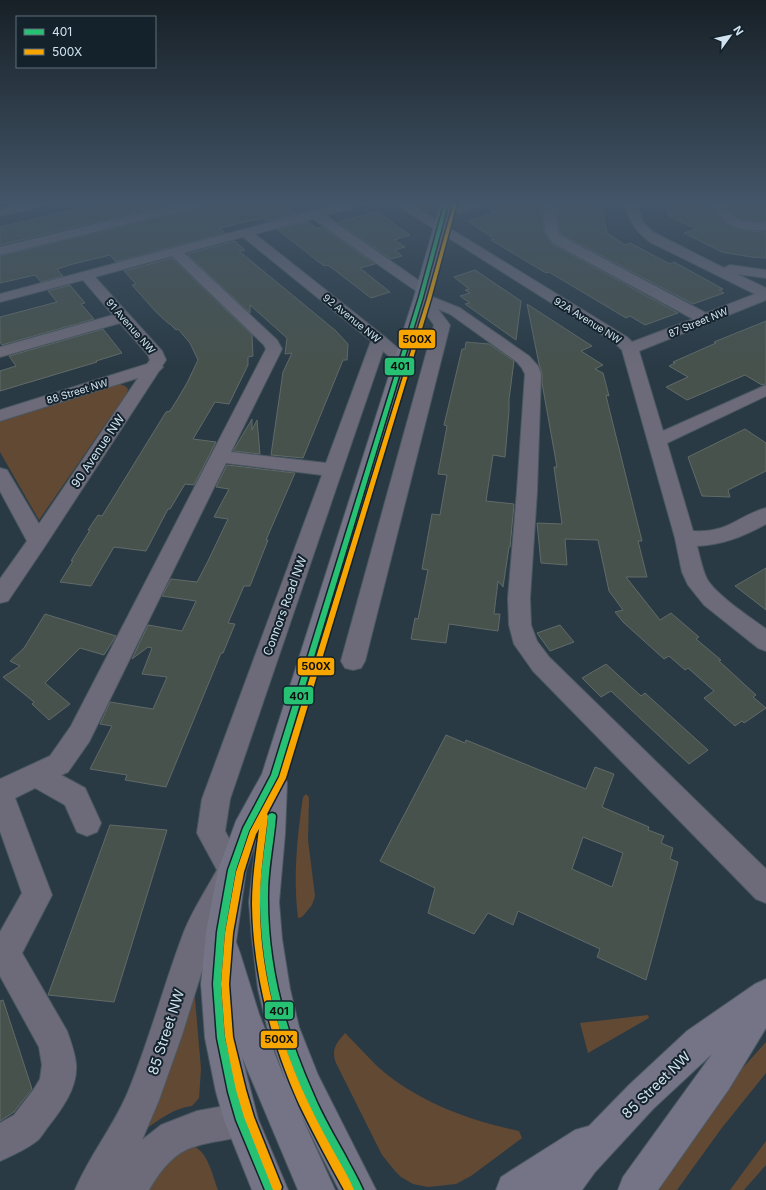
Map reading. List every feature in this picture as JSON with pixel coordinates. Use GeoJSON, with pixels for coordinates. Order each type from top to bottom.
{"type":"FeatureCollection","features":[{"type":"Feature","properties":{"kind":"main road"},"geometry":{"type":"LineString","coordinates":[[270,1190],[241,1120],[221,1038],[218,1013],[217,968],[221,932],[232,870],[246,830],[274,776],[432,257]]}},
{"type":"Feature","properties":{"kind":"main road"},"geometry":{"type":"LineString","coordinates":[[274,776],[271,834],[264,902],[267,939],[274,989],[283,1027],[304,1084],[358,1190]]}},
{"type":"Feature","properties":{"kind":"main road"},"geometry":{"type":"LineString","coordinates":[[221,932],[231,979],[265,1073],[317,1190]]}},
{"type":"Feature","properties":{"kind":"main road","name":"85 Street NW"},"geometry":{"type":"LineString","coordinates":[[560,1190],[582,1159],[609,1130],[699,1043],[766,996]]}},
{"type":"Feature","properties":{"kind":"main road","name":"85 Street NW"},"geometry":{"type":"LineString","coordinates":[[636,1190],[717,1077],[766,996]]}},
{"type":"Feature","properties":{"kind":"main road"},"geometry":{"type":"LineString","coordinates":[[514,1190],[609,1130]]}},
{"type":"Feature","properties":{"kind":"main road"},"geometry":{"type":"LineString","coordinates":[[579,1190],[609,1130]]}},
{"type":"Feature","properties":{"kind":"street"},"geometry":{"type":"LineString","coordinates":[[0,298],[157,257]]}},
{"type":"Feature","properties":{"kind":"street"},"geometry":{"type":"LineString","coordinates":[[0,1144],[26,1127],[46,1101],[56,1084],[59,1066],[55,1043],[1,950],[10,944],[37,895],[0,792],[59,764],[80,734],[274,350],[271,343],[180,257]]}},
{"type":"Feature","properties":{"kind":"street","name":"92 Avenue NW"},"geometry":{"type":"LineString","coordinates":[[275,257],[402,359]]}},
{"type":"Feature","properties":{"kind":"street"},"geometry":{"type":"LineString","coordinates":[[374,257],[422,293],[454,312],[523,359],[530,366],[533,374],[527,491],[519,598],[520,625],[526,644],[541,664],[766,889]]}},
{"type":"Feature","properties":{"kind":"street","name":"92A Avenue NW"},"geometry":{"type":"LineString","coordinates":[[486,257],[621,340],[630,349],[685,538],[693,572],[698,585],[712,599],[766,642]]}},
{"type":"Feature","properties":{"kind":"street"},"geometry":{"type":"LineString","coordinates":[[589,257],[705,319]]}},
{"type":"Feature","properties":{"kind":"street"},"geometry":{"type":"LineString","coordinates":[[691,257],[766,294]]}},
{"type":"Feature","properties":{"kind":"street"},"geometry":{"type":"LineString","coordinates":[[706,264],[766,274]]}},
{"type":"Feature","properties":{"kind":"street","name":"91 Avenue NW"},"geometry":{"type":"LineString","coordinates":[[86,275],[156,354],[156,364]]}},
{"type":"Feature","properties":{"kind":"street"},"geometry":{"type":"LineString","coordinates":[[353,661],[442,325],[422,293]]}},
{"type":"Feature","properties":{"kind":"street","name":"87 Street NW"},"geometry":{"type":"LineString","coordinates":[[630,349],[766,294]]}},
{"type":"Feature","properties":{"kind":"street"},"geometry":{"type":"LineString","coordinates":[[0,352],[122,317]]}},
{"type":"Feature","properties":{"kind":"street","name":"Connors Road NW"},"geometry":{"type":"LineString","coordinates":[[232,870],[211,833],[216,799],[379,340]]}},
{"type":"Feature","properties":{"kind":"street","name":"88 Street NW"},"geometry":{"type":"LineString","coordinates":[[0,416],[156,364]]}},
{"type":"Feature","properties":{"kind":"street","name":"90 Avenue NW"},"geometry":{"type":"LineString","coordinates":[[0,595],[38,541],[156,364]]}},
{"type":"Feature","properties":{"kind":"street"},"geometry":{"type":"LineString","coordinates":[[657,441],[766,390]]}},
{"type":"Feature","properties":{"kind":"street"},"geometry":{"type":"LineString","coordinates":[[220,456],[333,470]]}},
{"type":"Feature","properties":{"kind":"street"},"geometry":{"type":"LineString","coordinates":[[0,474],[38,541]]}},
{"type":"Feature","properties":{"kind":"street"},"geometry":{"type":"LineString","coordinates":[[685,538],[719,538],[734,532],[766,515]]}},
{"type":"Feature","properties":{"kind":"street"},"geometry":{"type":"LineString","coordinates":[[36,775],[75,797],[87,822]]}},
{"type":"Feature","properties":{"kind":"street","name":"85 Street NW"},"geometry":{"type":"LineString","coordinates":[[93,1190],[128,1133],[166,1035],[196,937],[232,870]]}},
{"type":"Feature","properties":{"kind":"street"},"geometry":{"type":"LineString","coordinates":[[130,1190],[154,1152],[170,1139],[184,1131],[241,1120]]}},
{"type":"Feature","properties":{"kind":"shaded area"},"geometry":{"type":"Polygon","coordinates":[[[120,384],[128,389],[127,393],[39,520],[0,452],[0,421],[120,384]]]}},
{"type":"Feature","properties":{"kind":"shaded area"},"geometry":{"type":"Polygon","coordinates":[[[306,794],[309,797],[308,840],[315,896],[312,905],[302,917],[298,918],[296,857],[303,797],[306,794]]]}},
{"type":"Feature","properties":{"kind":"shaded area"},"geometry":{"type":"Polygon","coordinates":[[[194,987],[201,1069],[199,1098],[192,1106],[172,1112],[143,1131],[194,987]]]}},
{"type":"Feature","properties":{"kind":"shaded area"},"geometry":{"type":"Polygon","coordinates":[[[648,1015],[649,1018],[588,1053],[580,1023],[648,1015]]]}},
{"type":"Feature","properties":{"kind":"shaded area"},"geometry":{"type":"Polygon","coordinates":[[[345,1033],[377,1066],[392,1079],[409,1090],[444,1108],[462,1115],[500,1127],[519,1131],[522,1138],[471,1176],[456,1184],[428,1187],[413,1184],[401,1177],[382,1155],[336,1063],[334,1050],[339,1040],[345,1033]]]}},
{"type":"Feature","properties":{"kind":"shaded area"},"geometry":{"type":"Polygon","coordinates":[[[766,1042],[766,1073],[721,1129],[677,1190],[652,1190],[739,1072],[766,1042]]]}},
{"type":"Feature","properties":{"kind":"shaded area"},"geometry":{"type":"Polygon","coordinates":[[[766,1141],[766,1165],[744,1190],[730,1190],[766,1141]]]}},
{"type":"Feature","properties":{"kind":"shaded area"},"geometry":{"type":"Polygon","coordinates":[[[192,1145],[197,1148],[206,1158],[218,1190],[146,1190],[162,1162],[192,1145]]]}},
{"type":"Feature","properties":{"kind":"building"},"geometry":{"type":"Polygon","coordinates":[[[0,257],[104,257],[57,269],[63,276],[41,282],[35,275],[0,283],[0,257]]]}},
{"type":"Feature","properties":{"kind":"building"},"geometry":{"type":"Polygon","coordinates":[[[111,257],[137,257],[116,262],[111,257]]]}},
{"type":"Feature","properties":{"kind":"building"},"geometry":{"type":"Polygon","coordinates":[[[190,257],[246,257],[336,331],[348,344],[347,360],[343,360],[303,458],[271,455],[283,372],[292,353],[285,354],[287,338],[250,305],[250,313],[190,257]]]}},
{"type":"Feature","properties":{"kind":"building"},"geometry":{"type":"Polygon","coordinates":[[[312,257],[364,257],[375,264],[360,268],[390,292],[371,298],[332,268],[327,265],[324,266],[312,257]]]}},
{"type":"Feature","properties":{"kind":"building"},"geometry":{"type":"Polygon","coordinates":[[[387,257],[400,257],[391,259],[387,257]]]}},
{"type":"Feature","properties":{"kind":"building"},"geometry":{"type":"Polygon","coordinates":[[[519,257],[575,257],[678,313],[645,325],[630,316],[626,318],[549,272],[546,273],[519,257]]]}},
{"type":"Feature","properties":{"kind":"building"},"geometry":{"type":"Polygon","coordinates":[[[603,257],[656,257],[670,264],[674,262],[723,289],[719,290],[724,293],[693,304],[603,257]]]}},
{"type":"Feature","properties":{"kind":"building"},"geometry":{"type":"Polygon","coordinates":[[[748,257],[766,257],[766,258],[748,257]]]}},
{"type":"Feature","properties":{"kind":"building"},"geometry":{"type":"Polygon","coordinates":[[[172,258],[252,335],[253,356],[248,357],[248,365],[229,404],[215,402],[193,439],[216,442],[194,485],[185,484],[170,509],[168,509],[146,551],[114,547],[91,586],[60,582],[90,530],[88,530],[98,515],[102,516],[166,412],[170,411],[187,383],[198,360],[190,343],[178,329],[176,330],[156,312],[132,285],[136,284],[124,271],[172,258]]]}},
{"type":"Feature","properties":{"kind":"building"},"geometry":{"type":"Polygon","coordinates":[[[475,270],[521,301],[516,340],[465,304],[470,303],[460,296],[470,293],[465,290],[469,289],[454,277],[475,270]]]}},
{"type":"Feature","properties":{"kind":"building"},"geometry":{"type":"Polygon","coordinates":[[[70,285],[85,303],[81,304],[94,319],[2,345],[0,342],[0,317],[57,302],[48,291],[70,285]]]}},
{"type":"Feature","properties":{"kind":"building"},"geometry":{"type":"Polygon","coordinates":[[[527,304],[592,346],[581,351],[603,365],[595,369],[603,373],[609,396],[606,395],[642,541],[638,541],[647,577],[626,577],[660,620],[671,613],[699,637],[696,639],[721,660],[719,661],[756,695],[753,697],[766,708],[744,723],[742,721],[735,726],[704,698],[714,691],[688,668],[685,670],[669,656],[664,659],[623,622],[615,612],[623,610],[609,591],[598,540],[565,539],[567,565],[541,563],[537,523],[562,524],[554,467],[557,467],[542,383],[542,374],[527,304]]]}},
{"type":"Feature","properties":{"kind":"building"},"geometry":{"type":"Polygon","coordinates":[[[766,321],[766,384],[762,385],[745,375],[687,400],[666,387],[688,377],[669,366],[675,363],[673,362],[716,343],[714,342],[766,321]]]}},
{"type":"Feature","properties":{"kind":"building"},"geometry":{"type":"Polygon","coordinates":[[[103,329],[122,353],[0,391],[0,371],[16,366],[9,356],[103,329]]]}},
{"type":"Feature","properties":{"kind":"building"},"geometry":{"type":"Polygon","coordinates":[[[466,342],[489,344],[514,361],[509,399],[505,457],[493,455],[486,501],[514,504],[510,547],[503,587],[498,581],[494,614],[500,614],[498,631],[449,624],[446,643],[411,639],[415,618],[418,619],[428,570],[422,569],[432,514],[440,515],[447,475],[438,474],[447,426],[444,425],[462,349],[465,349],[466,342]]]}},
{"type":"Feature","properties":{"kind":"building"},"geometry":{"type":"Polygon","coordinates":[[[252,419],[252,430],[257,420],[260,454],[233,451],[252,419]]]}},
{"type":"Feature","properties":{"kind":"building"},"geometry":{"type":"Polygon","coordinates":[[[745,429],[766,443],[766,471],[728,490],[730,497],[702,496],[688,457],[745,429]]]}},
{"type":"Feature","properties":{"kind":"building"},"geometry":{"type":"Polygon","coordinates":[[[227,465],[295,473],[266,540],[268,540],[250,586],[244,586],[228,623],[235,624],[223,653],[221,653],[166,787],[125,780],[127,775],[90,769],[112,726],[100,724],[110,702],[153,709],[167,677],[142,674],[152,648],[148,647],[132,659],[148,625],[182,631],[196,601],[162,596],[171,579],[197,582],[208,561],[228,519],[214,517],[229,489],[216,487],[227,465]]]}},
{"type":"Feature","properties":{"kind":"building"},"geometry":{"type":"Polygon","coordinates":[[[766,568],[766,610],[735,586],[766,568]]]}},
{"type":"Feature","properties":{"kind":"building"},"geometry":{"type":"Polygon","coordinates":[[[45,614],[116,636],[104,655],[80,648],[45,683],[70,704],[49,720],[32,704],[34,702],[3,677],[20,666],[10,661],[24,648],[45,614]]]}},
{"type":"Feature","properties":{"kind":"building"},"geometry":{"type":"Polygon","coordinates":[[[560,625],[574,642],[550,651],[537,633],[560,625]]]}},
{"type":"Feature","properties":{"kind":"building"},"geometry":{"type":"Polygon","coordinates":[[[606,664],[641,696],[645,693],[708,750],[689,764],[611,691],[601,697],[582,678],[606,664]]]}},
{"type":"Feature","properties":{"kind":"building"},"geometry":{"type":"Polygon","coordinates":[[[446,735],[465,743],[466,740],[586,789],[595,767],[614,774],[602,807],[649,827],[648,830],[664,836],[661,843],[673,848],[670,859],[678,862],[646,980],[597,957],[600,949],[518,911],[513,925],[488,913],[474,934],[428,913],[435,888],[380,861],[446,735]],[[583,837],[572,869],[612,887],[623,853],[583,837]]]}},
{"type":"Feature","properties":{"kind":"building"},"geometry":{"type":"Polygon","coordinates":[[[110,825],[167,830],[114,1002],[48,995],[110,825]]]}},
{"type":"Feature","properties":{"kind":"building"},"geometry":{"type":"Polygon","coordinates":[[[3,1000],[32,1089],[14,1112],[0,1121],[0,1001],[3,1000]]]}},
{"type":"Feature","properties":{"kind":"transit line","name":"401"},"geometry":{"type":"LineString","coordinates":[[270,1190],[241,1120],[221,1038],[217,984],[221,932],[232,870],[246,830],[274,776],[421,297],[432,257]]}},
{"type":"Feature","properties":{"kind":"transit line","name":"500X"},"geometry":{"type":"LineString","coordinates":[[277,1187],[249,1117],[241,1090],[229,1037],[225,984],[229,933],[240,872],[253,833],[282,778],[429,299],[441,257]]}},
{"type":"Feature","properties":{"kind":"transit line","name":"500X"},"geometry":{"type":"LineString","coordinates":[[264,816],[256,903],[259,950],[267,997],[280,1044],[297,1088],[315,1127],[349,1190]]}},
{"type":"Feature","properties":{"kind":"transit line","name":"401"},"geometry":{"type":"LineString","coordinates":[[272,816],[264,904],[267,950],[275,996],[295,1063],[323,1125],[358,1190]]}}]}
